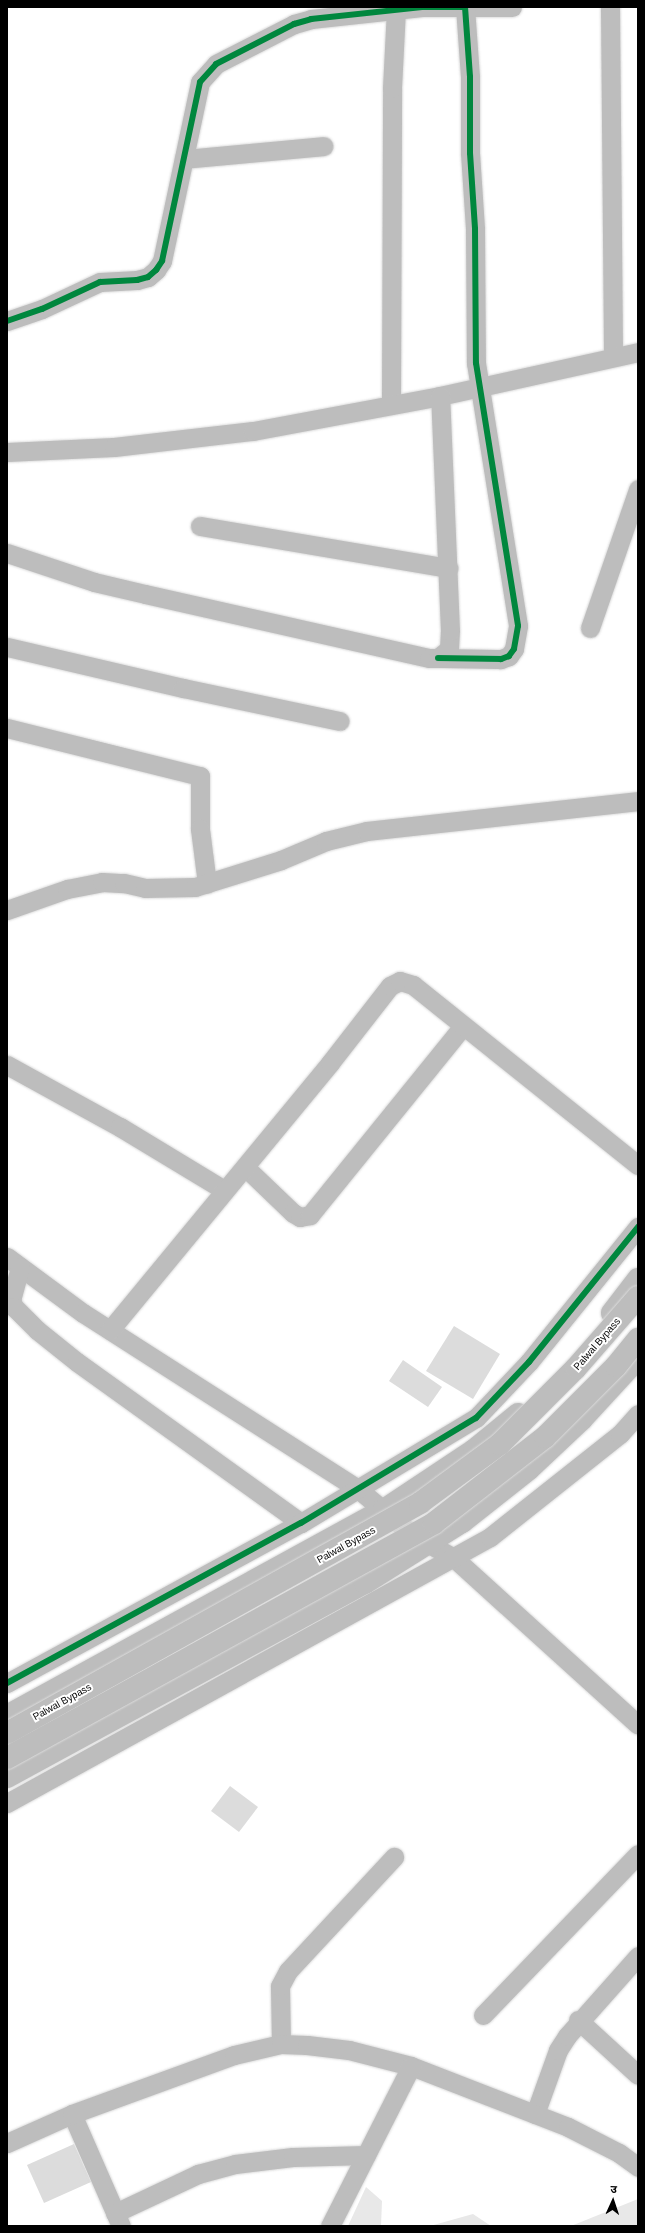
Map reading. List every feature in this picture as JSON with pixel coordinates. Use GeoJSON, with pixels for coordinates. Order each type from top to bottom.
{"type":"FeatureCollection","features":[{"type":"Feature","properties":{"kind":"highway"},"geometry":{"type":"LineString","coordinates":[[7,1716],[384,1510],[474,1450],[514,1418],[581,1350],[638,1279]]}},
{"type":"Feature","properties":{"kind":"highway","name":"Palwal Bypass"},"geometry":{"type":"LineString","coordinates":[[7,1733],[420,1503],[500,1444],[576,1368],[638,1297]]}},
{"type":"Feature","properties":{"kind":"highway"},"geometry":{"type":"LineString","coordinates":[[7,1758],[434,1523],[545,1437],[616,1366],[638,1339]]}},
{"type":"Feature","properties":{"kind":"highway"},"geometry":{"type":"LineString","coordinates":[[7,1777],[365,1583],[462,1522],[529,1469],[582,1420],[638,1358]]}},
{"type":"Feature","properties":{"kind":"street"},"geometry":{"type":"LineString","coordinates":[[8,558],[144,594],[429,658],[501,659],[512,653],[516,642],[518,626],[498,495],[479,386],[475,341],[475,229],[470,153],[470,77],[465,7]]}},
{"type":"Feature","properties":{"kind":"street"},"geometry":{"type":"LineString","coordinates":[[7,321],[42,309],[100,282],[137,280],[148,277],[156,270],[162,261],[200,82],[216,64],[294,24],[318,18],[396,10],[465,7],[512,7]]}},
{"type":"Feature","properties":{"kind":"street"},"geometry":{"type":"LineString","coordinates":[[610,7],[613,357]]}},
{"type":"Feature","properties":{"kind":"street"},"geometry":{"type":"LineString","coordinates":[[391,403],[392,88],[396,10]]}},
{"type":"Feature","properties":{"kind":"street"},"geometry":{"type":"LineString","coordinates":[[184,159],[323,146]]}},
{"type":"Feature","properties":{"kind":"street"},"geometry":{"type":"LineString","coordinates":[[7,452],[114,447],[246,432],[391,403],[440,396],[479,386],[638,352]]}},
{"type":"Feature","properties":{"kind":"street"},"geometry":{"type":"LineString","coordinates":[[438,658],[449,649],[448,568],[440,396]]}},
{"type":"Feature","properties":{"kind":"street"},"geometry":{"type":"LineString","coordinates":[[590,628],[638,491]]}},
{"type":"Feature","properties":{"kind":"street"},"geometry":{"type":"LineString","coordinates":[[200,526],[448,568]]}},
{"type":"Feature","properties":{"kind":"street"},"geometry":{"type":"LineString","coordinates":[[7,647],[183,688],[340,721]]}},
{"type":"Feature","properties":{"kind":"street"},"geometry":{"type":"LineString","coordinates":[[7,728],[200,776],[200,829],[207,884]]}},
{"type":"Feature","properties":{"kind":"street"},"geometry":{"type":"LineString","coordinates":[[7,910],[67,889],[102,882],[166,889],[207,884],[281,860],[326,841],[367,831],[638,801]]}},
{"type":"Feature","properties":{"kind":"street"},"geometry":{"type":"LineString","coordinates":[[110,1330],[395,983],[400,982],[413,985],[638,1165]]}},
{"type":"Feature","properties":{"kind":"street"},"geometry":{"type":"LineString","coordinates":[[244,1166],[293,1213],[300,1216],[310,1216],[463,1026]]}},
{"type":"Feature","properties":{"kind":"street"},"geometry":{"type":"LineString","coordinates":[[7,1065],[87,1108],[224,1190]]}},
{"type":"Feature","properties":{"kind":"street"},"geometry":{"type":"LineString","coordinates":[[7,1683],[301,1523],[476,1418],[529,1362],[638,1227]]}},
{"type":"Feature","properties":{"kind":"street"},"geometry":{"type":"LineString","coordinates":[[13,1262],[110,1330],[358,1489],[428,1543],[454,1558],[638,1725]]}},
{"type":"Feature","properties":{"kind":"street"},"geometry":{"type":"LineString","coordinates":[[13,1262],[11,1300],[14,1307],[37,1330],[77,1362],[301,1523]]}},
{"type":"Feature","properties":{"kind":"street"},"geometry":{"type":"LineString","coordinates":[[7,1803],[454,1558],[529,1508],[620,1434],[638,1414]]}},
{"type":"Feature","properties":{"kind":"street"},"geometry":{"type":"LineString","coordinates":[[483,2015],[638,1854]]}},
{"type":"Feature","properties":{"kind":"street"},"geometry":{"type":"LineString","coordinates":[[281,2044],[280,1986],[288,1971],[394,1857]]}},
{"type":"Feature","properties":{"kind":"street"},"geometry":{"type":"LineString","coordinates":[[535,2114],[558,2050],[578,2020],[638,1956]]}},
{"type":"Feature","properties":{"kind":"street"},"geometry":{"type":"LineString","coordinates":[[578,2020],[638,2075]]}},
{"type":"Feature","properties":{"kind":"street"},"geometry":{"type":"LineString","coordinates":[[7,2142],[72,2114],[234,2055],[281,2044],[349,2050],[411,2066],[568,2127],[619,2153],[638,2167]]}},
{"type":"Feature","properties":{"kind":"street"},"geometry":{"type":"LineString","coordinates":[[330,2226],[411,2066]]}},
{"type":"Feature","properties":{"kind":"street"},"geometry":{"type":"LineString","coordinates":[[72,2114],[118,2219],[198,2174],[235,2164],[293,2157],[366,2155]]}},
{"type":"Feature","properties":{"kind":"shaded area"},"geometry":{"type":"Polygon","coordinates":[[[366,2187],[382,2201],[381,2226],[348,2226],[366,2187]]]}},
{"type":"Feature","properties":{"kind":"shaded area"},"geometry":{"type":"Polygon","coordinates":[[[638,2199],[638,2226],[571,2226],[638,2199]]]}},
{"type":"Feature","properties":{"kind":"shaded area"},"geometry":{"type":"Polygon","coordinates":[[[473,2214],[491,2226],[430,2226],[473,2214]]]}},
{"type":"Feature","properties":{"kind":"building"},"geometry":{"type":"Polygon","coordinates":[[[454,1326],[500,1354],[473,1399],[426,1371],[454,1326]]]}},
{"type":"Feature","properties":{"kind":"building"},"geometry":{"type":"Polygon","coordinates":[[[403,1360],[442,1387],[428,1407],[389,1381],[403,1360]]]}},
{"type":"Feature","properties":{"kind":"building"},"geometry":{"type":"Polygon","coordinates":[[[230,1786],[258,1807],[239,1832],[211,1811],[230,1786]]]}},
{"type":"Feature","properties":{"kind":"building"},"geometry":{"type":"Polygon","coordinates":[[[74,2144],[91,2182],[44,2203],[27,2165],[74,2144]]]}},
{"type":"Feature","properties":{"kind":"cycle path"},"geometry":{"type":"LineString","coordinates":[[7,321],[42,309],[100,282],[137,280],[148,277],[156,270],[162,261],[200,82],[216,64],[294,24],[311,19],[424,7],[465,7],[470,77],[470,153],[475,229],[476,363],[518,626],[514,649],[509,656],[501,659],[438,658]]}},
{"type":"Feature","properties":{"kind":"cycle path"},"geometry":{"type":"LineString","coordinates":[[7,1683],[301,1523],[476,1418],[529,1362],[638,1227]]}}]}
